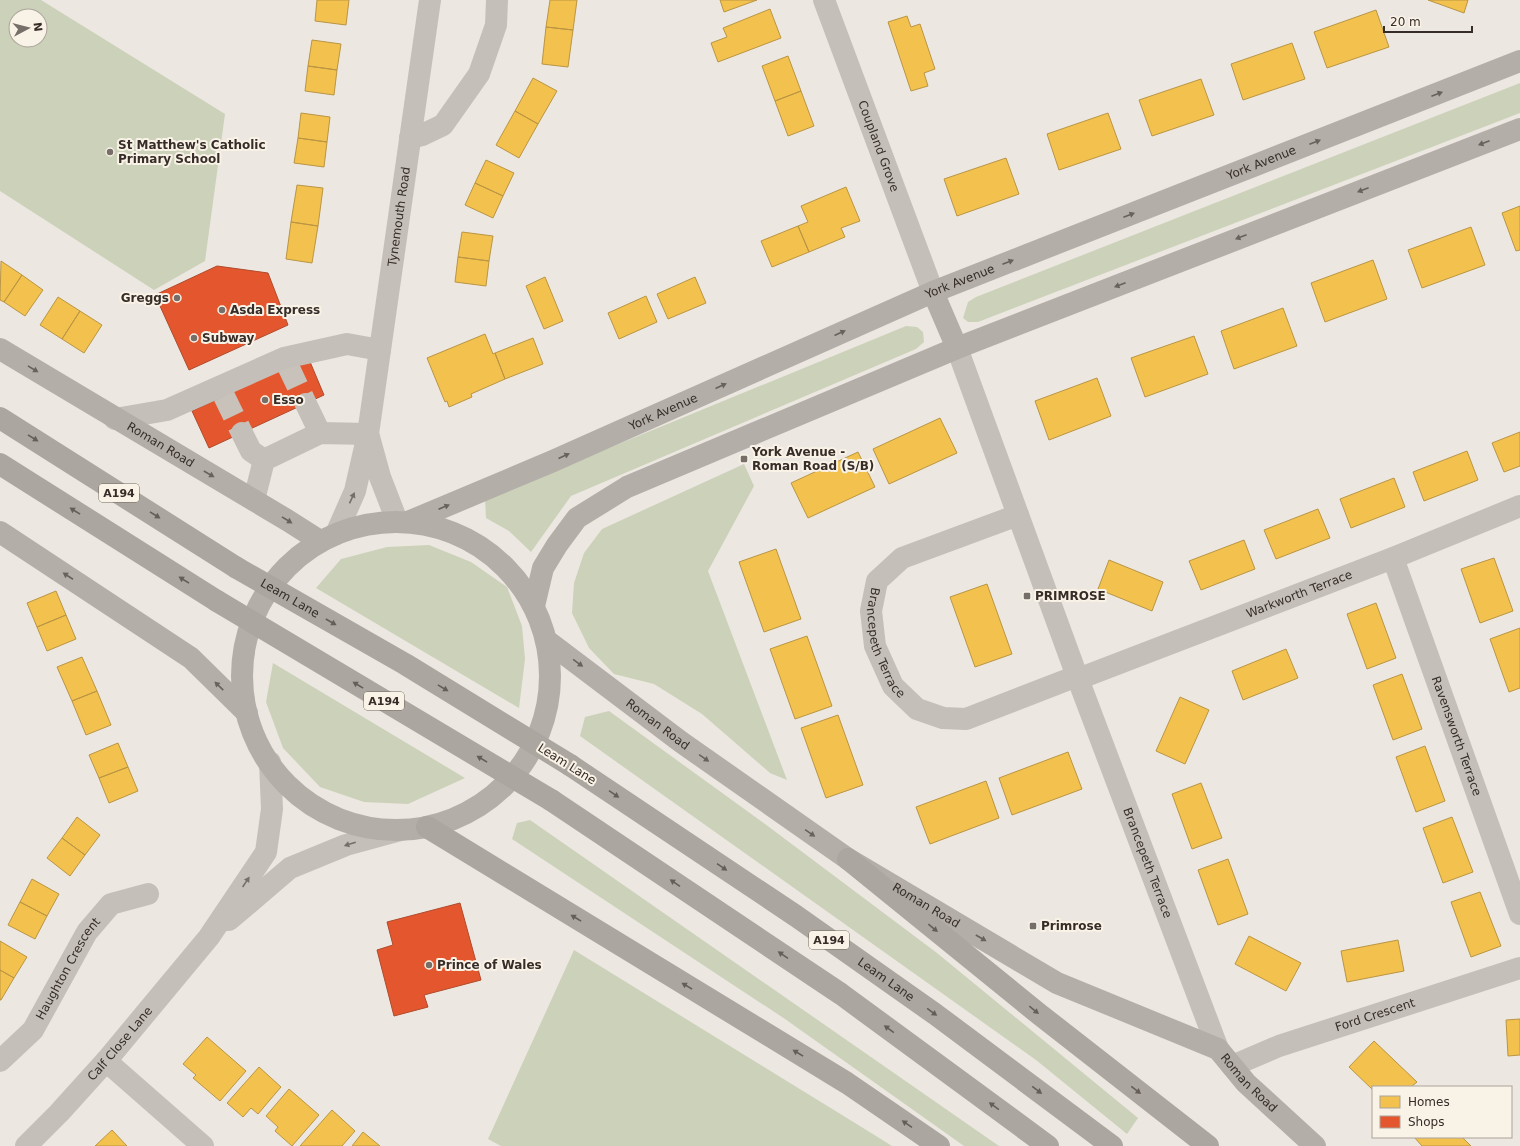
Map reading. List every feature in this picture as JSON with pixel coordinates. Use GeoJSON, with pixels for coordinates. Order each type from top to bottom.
{"type":"FeatureCollection","features":[{"type":"Feature","properties":{"kind":"highway","name":"Leam Lane"},"geometry":{"type":"LineString","coordinates":[[0,418],[237,568],[405,664],[570,765],[840,947],[935,1014],[1112,1146]]}},
{"type":"Feature","properties":{"kind":"highway","name":"A194"},"geometry":{"type":"LineString","coordinates":[[0,464],[217,601],[551,800],[841,994],[1048,1146]]}},
{"type":"Feature","properties":{"kind":"highway"},"geometry":{"type":"LineString","coordinates":[[427,827],[847,1083],[939,1146]]}},
{"type":"Feature","properties":{"kind":"highway"},"geometry":{"type":"LineString","coordinates":[[848,859],[1040,1014],[1208,1146]]}},
{"type":"Feature","properties":{"kind":"main road","name":"York Avenue"},"geometry":{"type":"LineString","coordinates":[[403,521],[553,462],[933,292],[1520,61]]}},
{"type":"Feature","properties":{"kind":"main road"},"geometry":{"type":"LineString","coordinates":[[534,606],[544,568],[565,534],[578,518],[627,487],[957,348],[1520,129]]}},
{"type":"Feature","properties":{"kind":"main road"},"geometry":{"type":"LineString","coordinates":[[933,292],[957,348]]}},
{"type":"Feature","properties":{"kind":"main road","name":"Roman Road"},"geometry":{"type":"LineString","coordinates":[[0,349],[254,500],[328,538]]}},
{"type":"Feature","properties":{"kind":"main road"},"geometry":{"type":"LineString","coordinates":[[403,521],[446,530],[474,542],[498,560],[519,582],[534,606],[546,640],[551,675],[544,721],[525,760],[498,792],[464,815],[427,827],[401,830],[375,829],[340,819],[308,802],[281,778],[260,748],[247,713],[242,672],[250,629],[269,588],[301,554],[328,538],[375,523],[403,521]]}},
{"type":"Feature","properties":{"kind":"main road"},"geometry":{"type":"LineString","coordinates":[[0,532],[191,658],[247,713]]}},
{"type":"Feature","properties":{"kind":"main road","name":"Roman Road"},"geometry":{"type":"LineString","coordinates":[[546,640],[681,742],[848,859],[1057,983],[1218,1049],[1246,1083],[1315,1146]]}},
{"type":"Feature","properties":{"kind":"street","name":"Tynemouth Road"},"geometry":{"type":"LineString","coordinates":[[328,538],[355,492],[368,434],[430,0]]}},
{"type":"Feature","properties":{"kind":"street"},"geometry":{"type":"LineString","coordinates":[[410,138],[422,135],[443,125],[479,74],[496,25],[497,0]]}},
{"type":"Feature","properties":{"kind":"street","name":"Coupland Grove"},"geometry":{"type":"LineString","coordinates":[[824,0],[933,292]]}},
{"type":"Feature","properties":{"kind":"street"},"geometry":{"type":"LineString","coordinates":[[115,418],[167,410],[222,392],[286,362],[347,344],[380,350]]}},
{"type":"Feature","properties":{"kind":"street","name":"Brancepeth Terrace"},"geometry":{"type":"LineString","coordinates":[[957,348],[1078,677],[1218,1049]]}},
{"type":"Feature","properties":{"kind":"street"},"geometry":{"type":"LineString","coordinates":[[306,404],[320,433]]}},
{"type":"Feature","properties":{"kind":"street"},"geometry":{"type":"LineString","coordinates":[[242,433],[251,451],[264,460]]}},
{"type":"Feature","properties":{"kind":"street"},"geometry":{"type":"LineString","coordinates":[[264,460],[320,433],[368,434]]}},
{"type":"Feature","properties":{"kind":"street","name":"Tynemouth Road"},"geometry":{"type":"LineString","coordinates":[[368,434],[380,477],[403,521]]}},
{"type":"Feature","properties":{"kind":"street"},"geometry":{"type":"LineString","coordinates":[[254,500],[264,460]]}},
{"type":"Feature","properties":{"kind":"street","name":"Warkworth Terrace"},"geometry":{"type":"LineString","coordinates":[[1078,677],[1393,558],[1520,506]]}},
{"type":"Feature","properties":{"kind":"street","name":"Brancepeth Terrace"},"geometry":{"type":"LineString","coordinates":[[1018,515],[902,558],[877,581],[870,611],[875,646],[893,686],[917,709],[943,718],[966,719],[1078,677]]}},
{"type":"Feature","properties":{"kind":"street","name":"Ravensworth Terrace"},"geometry":{"type":"LineString","coordinates":[[1393,558],[1520,914]]}},
{"type":"Feature","properties":{"kind":"street","name":"Calf Close Lane"},"geometry":{"type":"LineString","coordinates":[[26,1146],[59,1113],[106,1061],[209,937],[266,852],[272,809],[270,762]]}},
{"type":"Feature","properties":{"kind":"street","name":"Calf Close Lane"},"geometry":{"type":"LineString","coordinates":[[209,937],[290,868],[346,845],[401,830]]}},
{"type":"Feature","properties":{"kind":"street","name":"Haughton Crescent"},"geometry":{"type":"LineString","coordinates":[[0,1061],[33,1030],[86,932],[111,904],[148,894]]}},
{"type":"Feature","properties":{"kind":"street","name":"Ford Crescent"},"geometry":{"type":"LineString","coordinates":[[1232,1066],[1279,1046],[1520,968]]}},
{"type":"Feature","properties":{"kind":"street"},"geometry":{"type":"LineString","coordinates":[[106,1061],[203,1146]]}},
{"type":"Feature","properties":{"kind":"green space","name":"St Matthew's Catholic Primary School"},"geometry":{"type":"Polygon","coordinates":[[[0,0],[41,0],[225,114],[205,261],[154,290],[0,191],[0,0]]]}},
{"type":"Feature","properties":{"kind":"green space"},"geometry":{"type":"Polygon","coordinates":[[[1520,83],[1520,113],[978,322],[968,322],[963,318],[968,302],[976,297],[1520,83]]]}},
{"type":"Feature","properties":{"kind":"green space"},"geometry":{"type":"Polygon","coordinates":[[[906,326],[917,327],[923,332],[924,342],[916,349],[571,496],[531,552],[509,531],[486,518],[485,499],[906,326]]]}},
{"type":"Feature","properties":{"kind":"green space"},"geometry":{"type":"Polygon","coordinates":[[[744,464],[754,486],[708,571],[787,780],[770,773],[702,714],[654,684],[614,674],[589,648],[572,613],[574,583],[584,553],[602,529],[744,464]]]}},
{"type":"Feature","properties":{"kind":"green space"},"geometry":{"type":"Polygon","coordinates":[[[429,545],[471,562],[507,587],[522,626],[525,659],[519,708],[316,588],[341,559],[387,547],[429,545]]]}},
{"type":"Feature","properties":{"kind":"green space"},"geometry":{"type":"Polygon","coordinates":[[[273,663],[465,778],[408,804],[364,802],[320,787],[283,748],[266,702],[273,663]]]}},
{"type":"Feature","properties":{"kind":"green space"},"geometry":{"type":"Polygon","coordinates":[[[609,711],[765,824],[937,953],[1138,1118],[1127,1134],[1036,1060],[580,736],[585,717],[609,711]]]}},
{"type":"Feature","properties":{"kind":"green space"},"geometry":{"type":"Polygon","coordinates":[[[530,820],[999,1146],[964,1146],[785,1019],[512,839],[517,823],[530,820]]]}},
{"type":"Feature","properties":{"kind":"green space"},"geometry":{"type":"Polygon","coordinates":[[[574,950],[892,1146],[501,1146],[488,1139],[574,950]]]}},
{"type":"Feature","properties":{"kind":"building: Homes"},"geometry":{"type":"Polygon","coordinates":[[[317,0],[349,0],[346,25],[315,21],[317,0]]]}},
{"type":"Feature","properties":{"kind":"building: Homes"},"geometry":{"type":"Polygon","coordinates":[[[550,0],[577,0],[573,30],[546,27],[550,0]]]}},
{"type":"Feature","properties":{"kind":"building: Homes"},"geometry":{"type":"Polygon","coordinates":[[[720,0],[757,0],[724,12],[720,0]]]}},
{"type":"Feature","properties":{"kind":"building: Homes"},"geometry":{"type":"Polygon","coordinates":[[[1428,0],[1468,0],[1464,13],[1428,0]]]}},
{"type":"Feature","properties":{"kind":"building: Homes"},"geometry":{"type":"Polygon","coordinates":[[[770,9],[781,38],[718,62],[711,43],[727,37],[723,28],[770,9]]]}},
{"type":"Feature","properties":{"kind":"building: Homes"},"geometry":{"type":"Polygon","coordinates":[[[1376,10],[1389,47],[1327,68],[1314,32],[1376,10]]]}},
{"type":"Feature","properties":{"kind":"building: Homes"},"geometry":{"type":"Polygon","coordinates":[[[907,16],[911,27],[920,24],[935,69],[924,73],[928,86],[911,91],[888,22],[907,16]]]}},
{"type":"Feature","properties":{"kind":"building: Homes"},"geometry":{"type":"Polygon","coordinates":[[[546,27],[573,30],[568,67],[542,64],[546,27]]]}},
{"type":"Feature","properties":{"kind":"building: Homes"},"geometry":{"type":"Polygon","coordinates":[[[312,40],[341,44],[337,70],[308,66],[312,40]]]}},
{"type":"Feature","properties":{"kind":"building: Homes"},"geometry":{"type":"Polygon","coordinates":[[[1292,43],[1305,79],[1243,100],[1231,64],[1292,43]]]}},
{"type":"Feature","properties":{"kind":"building: Homes"},"geometry":{"type":"Polygon","coordinates":[[[788,56],[801,91],[775,101],[762,66],[788,56]]]}},
{"type":"Feature","properties":{"kind":"building: Homes"},"geometry":{"type":"Polygon","coordinates":[[[308,66],[337,70],[334,95],[305,91],[308,66]]]}},
{"type":"Feature","properties":{"kind":"building: Homes"},"geometry":{"type":"Polygon","coordinates":[[[533,78],[557,91],[538,124],[515,111],[533,78]]]}},
{"type":"Feature","properties":{"kind":"building: Homes"},"geometry":{"type":"Polygon","coordinates":[[[1201,79],[1214,115],[1152,136],[1139,100],[1201,79]]]}},
{"type":"Feature","properties":{"kind":"building: Homes"},"geometry":{"type":"Polygon","coordinates":[[[801,91],[814,126],[788,136],[775,101],[801,91]]]}},
{"type":"Feature","properties":{"kind":"building: Homes"},"geometry":{"type":"Polygon","coordinates":[[[515,111],[538,124],[519,158],[496,145],[515,111]]]}},
{"type":"Feature","properties":{"kind":"building: Homes"},"geometry":{"type":"Polygon","coordinates":[[[301,113],[330,117],[327,142],[298,138],[301,113]]]}},
{"type":"Feature","properties":{"kind":"building: Homes"},"geometry":{"type":"Polygon","coordinates":[[[1108,113],[1121,149],[1059,170],[1047,134],[1108,113]]]}},
{"type":"Feature","properties":{"kind":"building: Homes"},"geometry":{"type":"Polygon","coordinates":[[[298,138],[327,142],[324,167],[294,163],[298,138]]]}},
{"type":"Feature","properties":{"kind":"building: Homes"},"geometry":{"type":"Polygon","coordinates":[[[1006,158],[1019,194],[957,216],[944,179],[1006,158]]]}},
{"type":"Feature","properties":{"kind":"building: Homes"},"geometry":{"type":"Polygon","coordinates":[[[486,160],[514,173],[503,196],[475,183],[486,160]]]}},
{"type":"Feature","properties":{"kind":"building: Homes"},"geometry":{"type":"Polygon","coordinates":[[[475,183],[503,196],[493,218],[465,205],[475,183]]]}},
{"type":"Feature","properties":{"kind":"building: Homes"},"geometry":{"type":"Polygon","coordinates":[[[297,185],[323,188],[318,226],[291,222],[297,185]]]}},
{"type":"Feature","properties":{"kind":"building: Homes"},"geometry":{"type":"Polygon","coordinates":[[[846,187],[860,221],[841,228],[845,237],[809,252],[798,226],[808,222],[801,206],[846,187]]]}},
{"type":"Feature","properties":{"kind":"building: Homes"},"geometry":{"type":"Polygon","coordinates":[[[1520,206],[1520,250],[1516,251],[1502,213],[1520,206]]]}},
{"type":"Feature","properties":{"kind":"building: Homes"},"geometry":{"type":"Polygon","coordinates":[[[291,222],[318,226],[312,263],[286,259],[291,222]]]}},
{"type":"Feature","properties":{"kind":"building: Homes"},"geometry":{"type":"Polygon","coordinates":[[[798,226],[809,252],[772,267],[761,241],[798,226]]]}},
{"type":"Feature","properties":{"kind":"building: Homes"},"geometry":{"type":"Polygon","coordinates":[[[1471,227],[1485,265],[1422,288],[1408,250],[1471,227]]]}},
{"type":"Feature","properties":{"kind":"building: Homes"},"geometry":{"type":"Polygon","coordinates":[[[462,232],[493,236],[489,261],[458,257],[462,232]]]}},
{"type":"Feature","properties":{"kind":"building: Homes"},"geometry":{"type":"Polygon","coordinates":[[[458,257],[489,261],[486,286],[455,282],[458,257]]]}},
{"type":"Feature","properties":{"kind":"building: Homes"},"geometry":{"type":"Polygon","coordinates":[[[1373,260],[1387,299],[1325,322],[1311,283],[1373,260]]]}},
{"type":"Feature","properties":{"kind":"building: Homes"},"geometry":{"type":"Polygon","coordinates":[[[1,261],[22,275],[4,302],[0,300],[1,261]]]}},
{"type":"Feature","properties":{"kind":"building: Homes"},"geometry":{"type":"Polygon","coordinates":[[[22,275],[43,290],[25,316],[4,302],[22,275]]]}},
{"type":"Feature","properties":{"kind":"building: Homes"},"geometry":{"type":"Polygon","coordinates":[[[545,277],[563,321],[544,329],[526,286],[545,277]]]}},
{"type":"Feature","properties":{"kind":"building: Homes"},"geometry":{"type":"Polygon","coordinates":[[[695,277],[706,303],[668,319],[657,294],[695,277]]]}},
{"type":"Feature","properties":{"kind":"building: Homes"},"geometry":{"type":"Polygon","coordinates":[[[646,296],[657,322],[619,339],[608,313],[646,296]]]}},
{"type":"Feature","properties":{"kind":"building: Homes"},"geometry":{"type":"Polygon","coordinates":[[[58,297],[80,311],[62,339],[40,325],[58,297]]]}},
{"type":"Feature","properties":{"kind":"building: Homes"},"geometry":{"type":"Polygon","coordinates":[[[1283,308],[1297,346],[1234,369],[1221,331],[1283,308]]]}},
{"type":"Feature","properties":{"kind":"building: Homes"},"geometry":{"type":"Polygon","coordinates":[[[80,311],[102,325],[84,353],[62,339],[80,311]]]}},
{"type":"Feature","properties":{"kind":"building: Homes"},"geometry":{"type":"Polygon","coordinates":[[[485,334],[493,354],[495,353],[505,379],[471,394],[472,397],[449,407],[447,401],[445,402],[427,358],[485,334]]]}},
{"type":"Feature","properties":{"kind":"building: Homes"},"geometry":{"type":"Polygon","coordinates":[[[1194,336],[1208,374],[1145,397],[1131,358],[1194,336]]]}},
{"type":"Feature","properties":{"kind":"building: Homes"},"geometry":{"type":"Polygon","coordinates":[[[533,338],[543,364],[505,379],[495,353],[533,338]]]}},
{"type":"Feature","properties":{"kind":"building: Homes"},"geometry":{"type":"Polygon","coordinates":[[[1097,378],[1111,416],[1049,440],[1035,401],[1097,378]]]}},
{"type":"Feature","properties":{"kind":"building: Homes"},"geometry":{"type":"Polygon","coordinates":[[[940,418],[957,453],[889,484],[873,449],[940,418]]]}},
{"type":"Feature","properties":{"kind":"building: Homes"},"geometry":{"type":"Polygon","coordinates":[[[1520,432],[1520,466],[1504,472],[1492,443],[1520,432]]]}},
{"type":"Feature","properties":{"kind":"building: Homes"},"geometry":{"type":"Polygon","coordinates":[[[1467,451],[1478,480],[1424,501],[1413,472],[1467,451]]]}},
{"type":"Feature","properties":{"kind":"building: Homes"},"geometry":{"type":"Polygon","coordinates":[[[858,452],[875,487],[808,518],[791,483],[858,452]]]}},
{"type":"Feature","properties":{"kind":"building: Homes"},"geometry":{"type":"Polygon","coordinates":[[[1394,478],[1405,507],[1351,528],[1340,499],[1394,478]]]}},
{"type":"Feature","properties":{"kind":"building: Homes"},"geometry":{"type":"Polygon","coordinates":[[[1318,509],[1330,538],[1276,559],[1264,530],[1318,509]]]}},
{"type":"Feature","properties":{"kind":"building: Homes"},"geometry":{"type":"Polygon","coordinates":[[[1244,540],[1255,569],[1201,590],[1189,561],[1244,540]]]}},
{"type":"Feature","properties":{"kind":"building: Homes"},"geometry":{"type":"Polygon","coordinates":[[[776,549],[801,619],[764,632],[739,562],[776,549]]]}},
{"type":"Feature","properties":{"kind":"building: Homes"},"geometry":{"type":"Polygon","coordinates":[[[1494,558],[1513,611],[1480,623],[1461,569],[1494,558]]]}},
{"type":"Feature","properties":{"kind":"building: Homes"},"geometry":{"type":"Polygon","coordinates":[[[1109,560],[1163,582],[1152,611],[1098,589],[1109,560]]]}},
{"type":"Feature","properties":{"kind":"building: Homes"},"geometry":{"type":"Polygon","coordinates":[[[987,584],[1012,654],[975,667],[950,597],[987,584]]]}},
{"type":"Feature","properties":{"kind":"building: Homes"},"geometry":{"type":"Polygon","coordinates":[[[56,591],[66,615],[37,627],[27,603],[56,591]]]}},
{"type":"Feature","properties":{"kind":"building: Homes"},"geometry":{"type":"Polygon","coordinates":[[[1376,603],[1396,658],[1367,669],[1347,614],[1376,603]]]}},
{"type":"Feature","properties":{"kind":"building: Homes"},"geometry":{"type":"Polygon","coordinates":[[[66,615],[76,639],[47,651],[37,627],[66,615]]]}},
{"type":"Feature","properties":{"kind":"building: Homes"},"geometry":{"type":"Polygon","coordinates":[[[1520,628],[1520,688],[1509,692],[1490,639],[1520,628]]]}},
{"type":"Feature","properties":{"kind":"building: Homes"},"geometry":{"type":"Polygon","coordinates":[[[807,636],[832,706],[795,719],[770,649],[807,636]]]}},
{"type":"Feature","properties":{"kind":"building: Homes"},"geometry":{"type":"Polygon","coordinates":[[[1286,649],[1298,678],[1243,700],[1232,671],[1286,649]]]}},
{"type":"Feature","properties":{"kind":"building: Homes"},"geometry":{"type":"Polygon","coordinates":[[[82,657],[97,691],[72,701],[57,667],[82,657]]]}},
{"type":"Feature","properties":{"kind":"building: Homes"},"geometry":{"type":"Polygon","coordinates":[[[1402,674],[1422,729],[1393,740],[1373,685],[1402,674]]]}},
{"type":"Feature","properties":{"kind":"building: Homes"},"geometry":{"type":"Polygon","coordinates":[[[97,691],[111,725],[86,735],[72,701],[97,691]]]}},
{"type":"Feature","properties":{"kind":"building: Homes"},"geometry":{"type":"Polygon","coordinates":[[[1180,697],[1209,710],[1185,764],[1156,751],[1180,697]]]}},
{"type":"Feature","properties":{"kind":"building: Homes"},"geometry":{"type":"Polygon","coordinates":[[[838,715],[863,785],[826,798],[801,728],[838,715]]]}},
{"type":"Feature","properties":{"kind":"building: Homes"},"geometry":{"type":"Polygon","coordinates":[[[118,743],[128,767],[99,778],[89,755],[118,743]]]}},
{"type":"Feature","properties":{"kind":"building: Homes"},"geometry":{"type":"Polygon","coordinates":[[[1425,746],[1445,801],[1416,812],[1396,757],[1425,746]]]}},
{"type":"Feature","properties":{"kind":"building: Homes"},"geometry":{"type":"Polygon","coordinates":[[[1068,752],[1082,789],[1012,815],[999,778],[1068,752]]]}},
{"type":"Feature","properties":{"kind":"building: Homes"},"geometry":{"type":"Polygon","coordinates":[[[128,767],[138,791],[109,803],[99,778],[128,767]]]}},
{"type":"Feature","properties":{"kind":"building: Homes"},"geometry":{"type":"Polygon","coordinates":[[[986,781],[999,818],[930,844],[916,807],[986,781]]]}},
{"type":"Feature","properties":{"kind":"building: Homes"},"geometry":{"type":"Polygon","coordinates":[[[1201,783],[1222,838],[1192,849],[1172,794],[1201,783]]]}},
{"type":"Feature","properties":{"kind":"building: Homes"},"geometry":{"type":"Polygon","coordinates":[[[77,817],[100,835],[85,855],[62,838],[77,817]]]}},
{"type":"Feature","properties":{"kind":"building: Homes"},"geometry":{"type":"Polygon","coordinates":[[[1452,817],[1473,872],[1443,883],[1423,828],[1452,817]]]}},
{"type":"Feature","properties":{"kind":"building: Homes"},"geometry":{"type":"Polygon","coordinates":[[[62,838],[85,855],[70,876],[47,858],[62,838]]]}},
{"type":"Feature","properties":{"kind":"building: Homes"},"geometry":{"type":"Polygon","coordinates":[[[1228,859],[1248,914],[1218,925],[1198,870],[1228,859]]]}},
{"type":"Feature","properties":{"kind":"building: Homes"},"geometry":{"type":"Polygon","coordinates":[[[32,879],[59,894],[47,916],[20,902],[32,879]]]}},
{"type":"Feature","properties":{"kind":"building: Homes"},"geometry":{"type":"Polygon","coordinates":[[[1480,892],[1501,946],[1471,957],[1451,902],[1480,892]]]}},
{"type":"Feature","properties":{"kind":"building: Homes"},"geometry":{"type":"Polygon","coordinates":[[[20,902],[47,916],[35,939],[8,925],[20,902]]]}},
{"type":"Feature","properties":{"kind":"building: Homes"},"geometry":{"type":"Polygon","coordinates":[[[1249,936],[1301,963],[1286,991],[1235,964],[1249,936]]]}},
{"type":"Feature","properties":{"kind":"building: Homes"},"geometry":{"type":"Polygon","coordinates":[[[1398,940],[1404,971],[1347,982],[1341,951],[1398,940]]]}},
{"type":"Feature","properties":{"kind":"building: Homes"},"geometry":{"type":"Polygon","coordinates":[[[0,941],[27,957],[14,978],[0,970],[0,941]]]}},
{"type":"Feature","properties":{"kind":"building: Homes"},"geometry":{"type":"Polygon","coordinates":[[[0,970],[14,978],[1,1000],[0,1000],[0,970]]]}},
{"type":"Feature","properties":{"kind":"building: Homes"},"geometry":{"type":"Polygon","coordinates":[[[1520,1019],[1520,1055],[1508,1056],[1506,1020],[1520,1019]]]}},
{"type":"Feature","properties":{"kind":"building: Homes"},"geometry":{"type":"Polygon","coordinates":[[[207,1037],[246,1071],[220,1101],[193,1078],[196,1075],[183,1064],[207,1037]]]}},
{"type":"Feature","properties":{"kind":"building: Homes"},"geometry":{"type":"Polygon","coordinates":[[[1374,1041],[1417,1082],[1412,1086],[1372,1086],[1372,1089],[1349,1067],[1374,1041]]]}},
{"type":"Feature","properties":{"kind":"building: Homes"},"geometry":{"type":"Polygon","coordinates":[[[259,1067],[281,1087],[258,1114],[251,1108],[243,1117],[227,1103],[259,1067]]]}},
{"type":"Feature","properties":{"kind":"building: Homes"},"geometry":{"type":"Polygon","coordinates":[[[289,1089],[319,1115],[292,1146],[275,1131],[278,1127],[266,1116],[289,1089]]]}},
{"type":"Feature","properties":{"kind":"building: Homes"},"geometry":{"type":"Polygon","coordinates":[[[332,1110],[355,1131],[342,1146],[300,1146],[332,1110]]]}},
{"type":"Feature","properties":{"kind":"building: Homes"},"geometry":{"type":"Polygon","coordinates":[[[112,1130],[127,1146],[95,1146],[112,1130]]]}},
{"type":"Feature","properties":{"kind":"building: Homes"},"geometry":{"type":"Polygon","coordinates":[[[363,1132],[380,1146],[352,1146],[363,1132]]]}},
{"type":"Feature","properties":{"kind":"building: Homes"},"geometry":{"type":"Polygon","coordinates":[[[1415,1138],[1463,1138],[1471,1146],[1422,1146],[1415,1138]]]}},
{"type":"Feature","properties":{"kind":"building: Shops","name":"Asda Express"},"geometry":{"type":"Polygon","coordinates":[[[217,266],[268,273],[288,325],[189,370],[155,295],[217,266]]]}},
{"type":"Feature","properties":{"kind":"building: Shops","name":"Esso"},"geometry":{"type":"Polygon","coordinates":[[[308,357],[324,395],[209,448],[192,411],[308,357]]]}},
{"type":"Feature","properties":{"kind":"building: Shops","name":"Prince of Wales"},"geometry":{"type":"Polygon","coordinates":[[[460,903],[481,980],[424,995],[428,1007],[394,1016],[377,950],[393,945],[387,922],[460,903]]]}},
{"type":"Feature","properties":{"kind":"tunnel"},"geometry":{"type":"LineString","coordinates":[[288,366],[306,404]]}},
{"type":"Feature","properties":{"kind":"tunnel"},"geometry":{"type":"LineString","coordinates":[[224,396],[242,433]]}},
{"type":"Feature","properties":{"kind":"place","name":"St Matthew's Catholic Primary School"},"geometry":{"type":"Point","coordinates":[110,152]}},
{"type":"Feature","properties":{"kind":"place","name":"Greggs"},"geometry":{"type":"Point","coordinates":[177,298]}},
{"type":"Feature","properties":{"kind":"place","name":"Asda Express"},"geometry":{"type":"Point","coordinates":[222,310]}},
{"type":"Feature","properties":{"kind":"place","name":"Subway"},"geometry":{"type":"Point","coordinates":[194,338]}},
{"type":"Feature","properties":{"kind":"place","name":"Esso"},"geometry":{"type":"Point","coordinates":[265,400]}},
{"type":"Feature","properties":{"kind":"place","name":"York Avenue - Roman Road (S/B)"},"geometry":{"type":"Point","coordinates":[744,459]}},
{"type":"Feature","properties":{"kind":"place","name":"PRIMROSE"},"geometry":{"type":"Point","coordinates":[1027,596]}},
{"type":"Feature","properties":{"kind":"place","name":"Primrose"},"geometry":{"type":"Point","coordinates":[1033,926]}},
{"type":"Feature","properties":{"kind":"place","name":"Prince of Wales"},"geometry":{"type":"Point","coordinates":[429,965]}}]}
